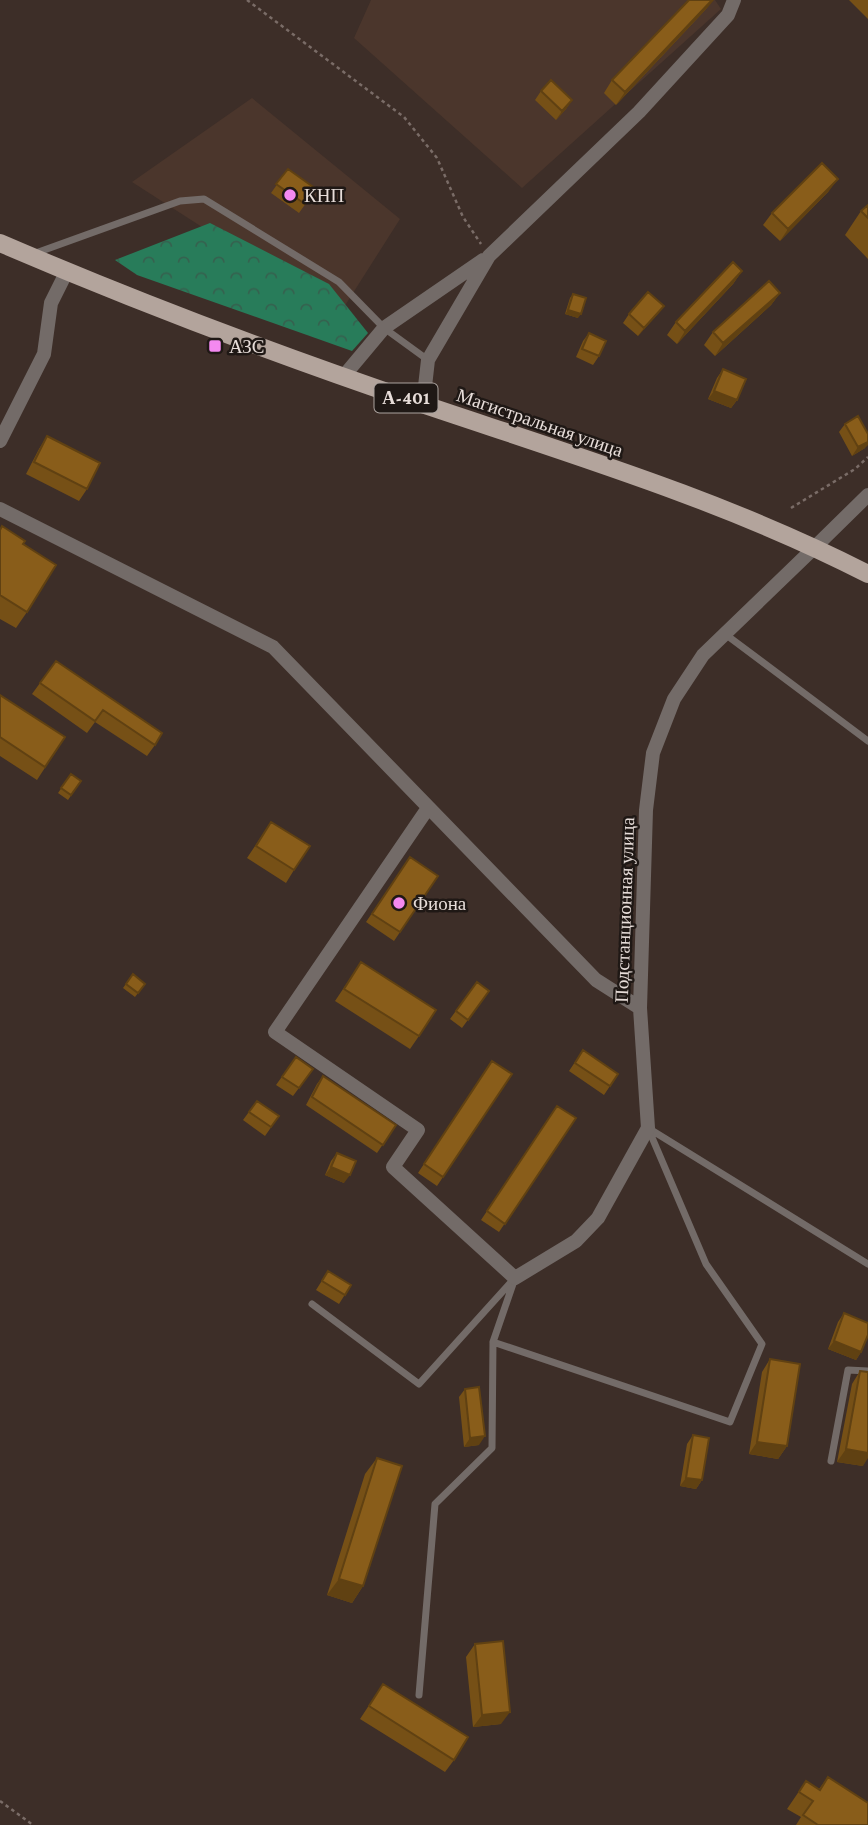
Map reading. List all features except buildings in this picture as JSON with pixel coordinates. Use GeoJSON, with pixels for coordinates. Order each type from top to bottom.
{"type":"FeatureCollection","features":[{"type":"Feature","properties":{"kind":"main road","name":"Магистральная улица"},"geometry":{"type":"LineString","coordinates":[[0,243],[343,377],[613,468],[815,547],[868,574]]}},
{"type":"Feature","properties":{"kind":"street"},"geometry":{"type":"LineString","coordinates":[[343,377],[384,328],[489,256],[639,112],[728,15],[734,0]]}},
{"type":"Feature","properties":{"kind":"street"},"geometry":{"type":"LineString","coordinates":[[423,404],[428,360],[489,256]]}},
{"type":"Feature","properties":{"kind":"street"},"geometry":{"type":"LineString","coordinates":[[0,440],[44,354],[51,303],[67,271]]}},
{"type":"Feature","properties":{"kind":"street","name":"Подстанционная улица"},"geometry":{"type":"LineString","coordinates":[[648,1128],[640,1008],[646,810],[653,752],[674,699],[703,655],[868,495]]}},
{"type":"Feature","properties":{"kind":"street"},"geometry":{"type":"LineString","coordinates":[[0,509],[272,647],[596,980],[640,1008]]}},
{"type":"Feature","properties":{"kind":"street"},"geometry":{"type":"LineString","coordinates":[[428,808],[275,1032],[418,1130],[393,1167],[515,1278],[576,1241],[598,1218],[648,1128]]}},
{"type":"Feature","properties":{"kind":"lane"},"geometry":{"type":"LineString","coordinates":[[29,256],[180,201],[204,199],[339,282],[384,328],[428,360]]}},
{"type":"Feature","properties":{"kind":"lane"},"geometry":{"type":"LineString","coordinates":[[724,634],[868,741]]}},
{"type":"Feature","properties":{"kind":"lane"},"geometry":{"type":"LineString","coordinates":[[493,1342],[730,1422],[762,1344],[706,1264],[648,1128]]}},
{"type":"Feature","properties":{"kind":"lane"},"geometry":{"type":"LineString","coordinates":[[648,1128],[868,1264]]}},
{"type":"Feature","properties":{"kind":"lane"},"geometry":{"type":"LineString","coordinates":[[312,1304],[419,1384],[515,1278]]}},
{"type":"Feature","properties":{"kind":"lane"},"geometry":{"type":"LineString","coordinates":[[419,1695],[435,1504],[492,1448],[493,1342],[515,1278]]}},
{"type":"Feature","properties":{"kind":"lane"},"geometry":{"type":"LineString","coordinates":[[831,1461],[848,1370],[868,1371]]}},
{"type":"Feature","properties":{"kind":"path"},"geometry":{"type":"LineString","coordinates":[[247,0],[404,117],[436,158],[463,216],[489,256]]}},
{"type":"Feature","properties":{"kind":"path"},"geometry":{"type":"LineString","coordinates":[[790,508],[855,469],[868,457]]}},
{"type":"Feature","properties":{"kind":"path"},"geometry":{"type":"LineString","coordinates":[[0,1801],[33,1825]]}},
{"type":"Feature","properties":{"kind":"shaded area"},"geometry":{"type":"Polygon","coordinates":[[[371,0],[715,0],[721,9],[522,188],[354,38],[371,0]]]}},
{"type":"Feature","properties":{"kind":"shaded area"},"geometry":{"type":"Polygon","coordinates":[[[252,98],[400,219],[339,315],[132,182],[252,98]]]}},
{"type":"Feature","properties":{"kind":"green space"},"geometry":{"type":"Polygon","coordinates":[[[210,223],[329,284],[368,333],[352,351],[137,275],[115,260],[210,223]]]}},
{"type":"Feature","properties":{"kind":"place","name":"КНП"},"geometry":{"type":"Point","coordinates":[290,195]}},
{"type":"Feature","properties":{"kind":"place","name":"АЗС"},"geometry":{"type":"Point","coordinates":[215,346]}},
{"type":"Feature","properties":{"kind":"place","name":"Фиона"},"geometry":{"type":"Point","coordinates":[399,903]}}]}
